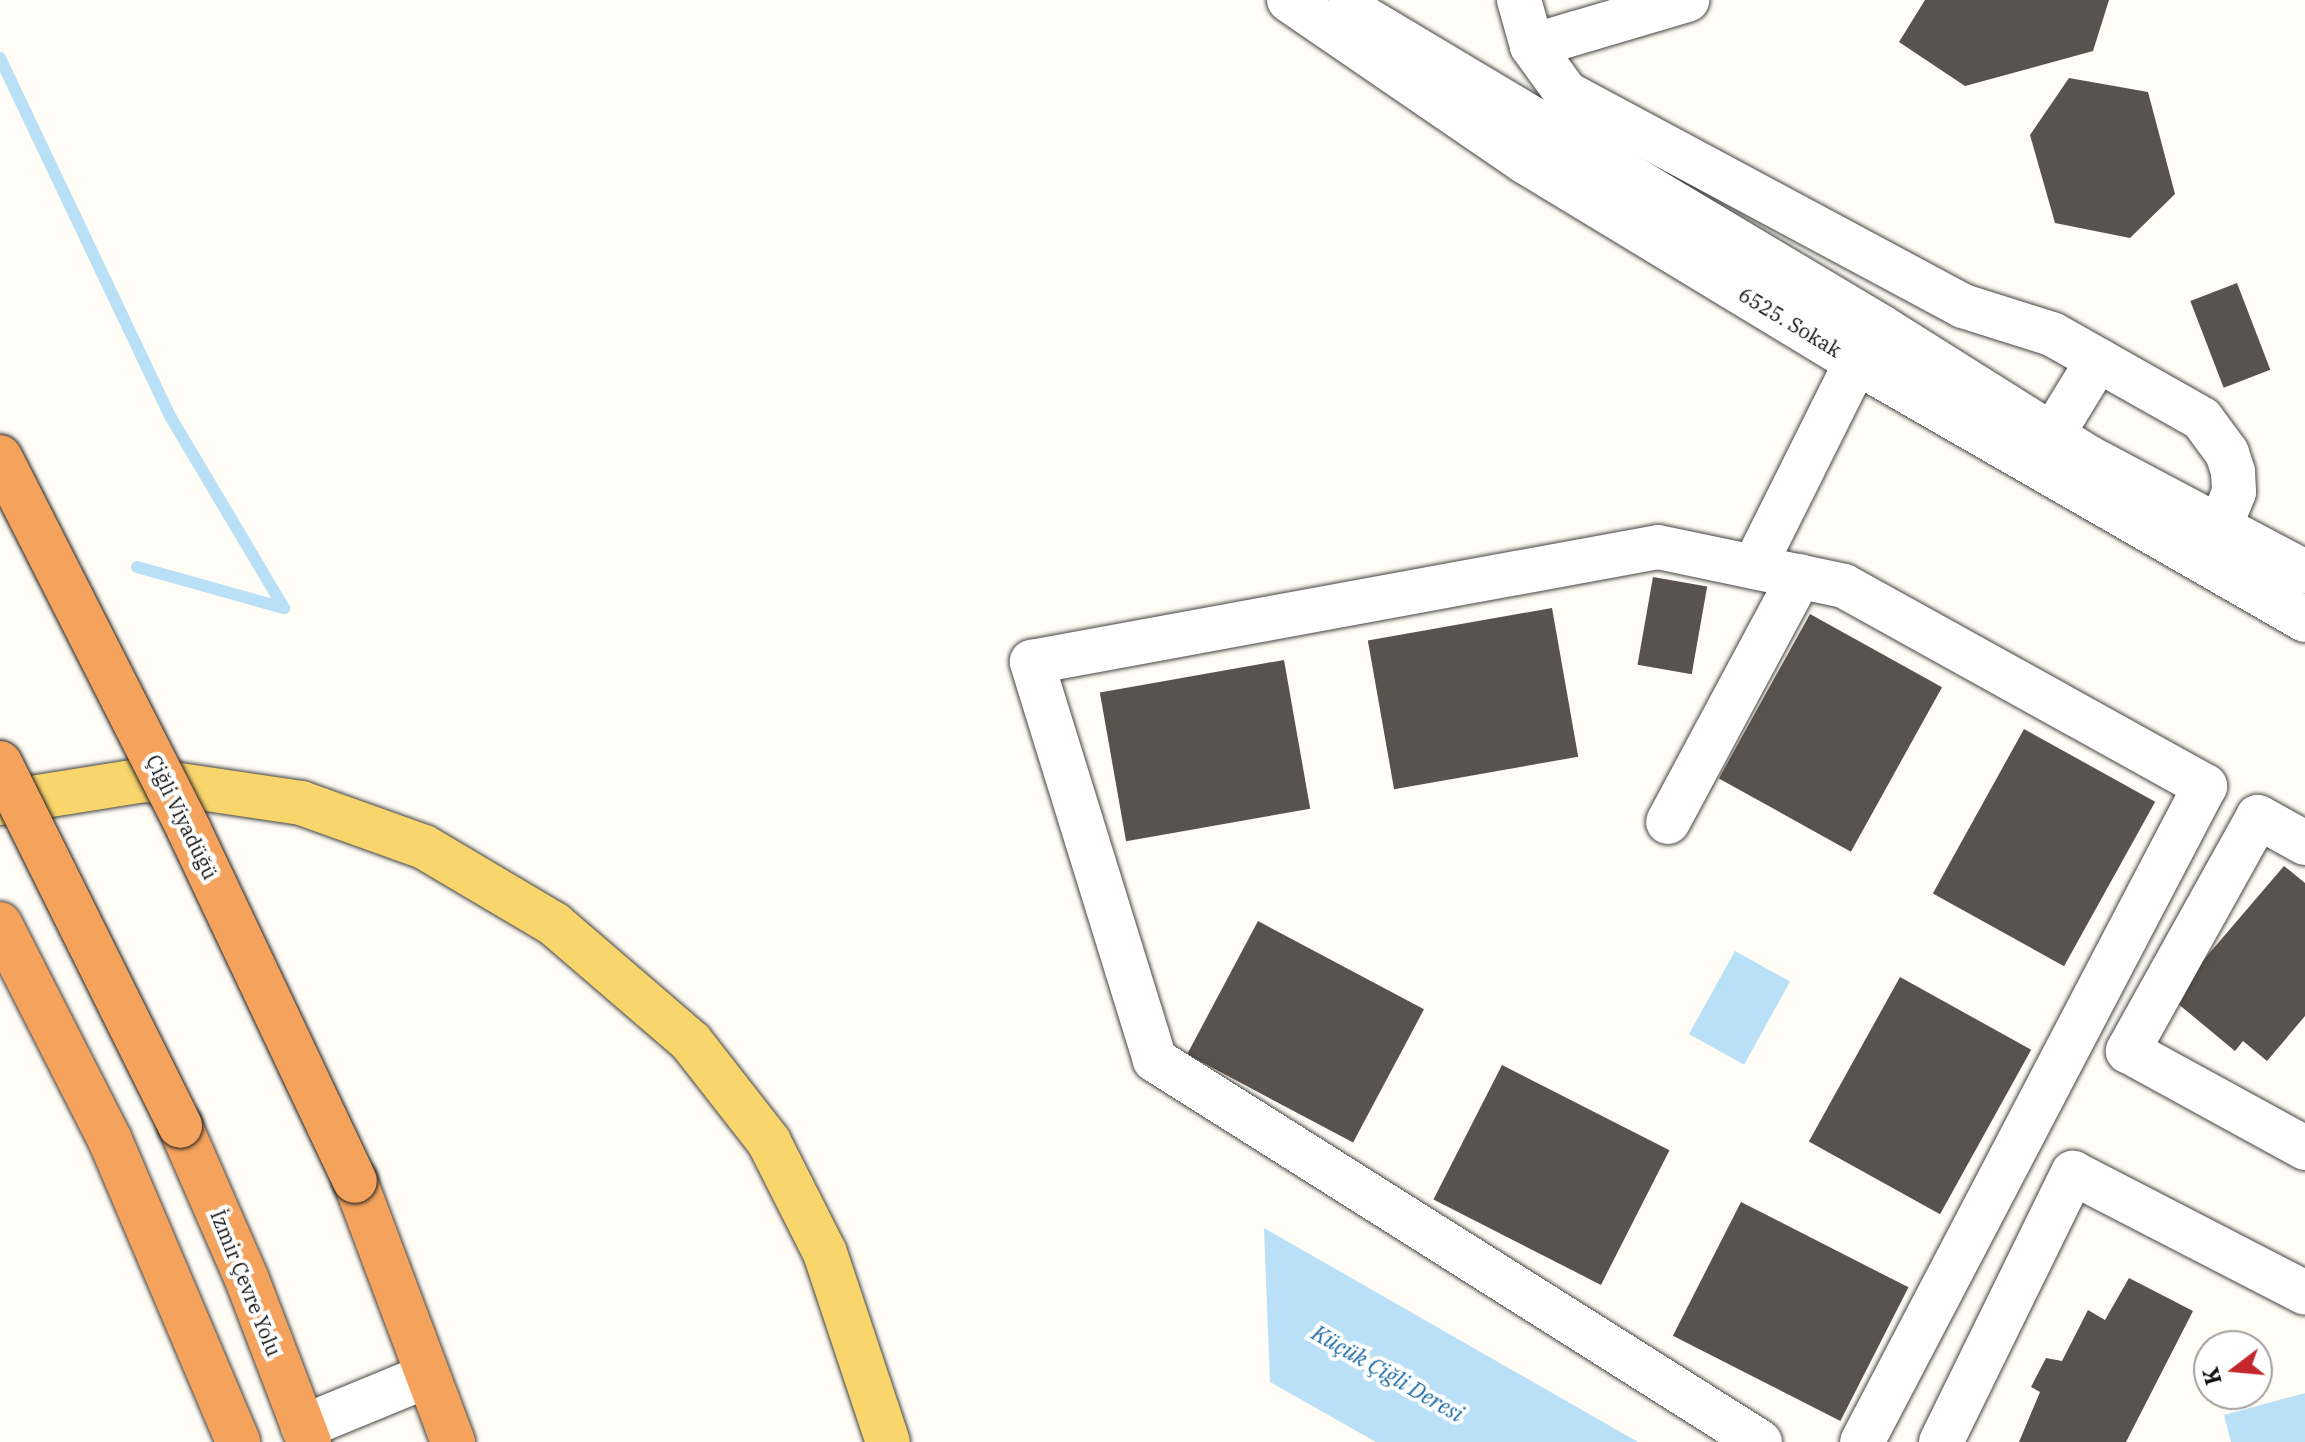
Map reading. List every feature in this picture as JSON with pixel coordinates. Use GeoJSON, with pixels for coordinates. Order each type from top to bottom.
{"type":"FeatureCollection","features":[{"type":"Feature","properties":{"kind":"highway","name":"Çiğli Viyadüğü"},"geometry":{"type":"LineString","coordinates":[[0,457],[189,830],[355,1181],[427,1376]]}},
{"type":"Feature","properties":{"kind":"highway","name":"İzmir Çevre Yolu"},"geometry":{"type":"LineString","coordinates":[[0,763],[180,1126],[306,1434]]}},
{"type":"Feature","properties":{"kind":"highway"},"geometry":{"type":"LineString","coordinates":[[0,924],[110,1140],[238,1442]]}},
{"type":"Feature","properties":{"kind":"highway"},"geometry":{"type":"LineString","coordinates":[[427,1376],[453,1442]]}},
{"type":"Feature","properties":{"kind":"main road"},"geometry":{"type":"LineString","coordinates":[[0,803],[146,780],[301,803],[424,847],[554,924],[691,1042],[769,1142],[825,1253],[888,1442]]}},
{"type":"Feature","properties":{"kind":"street","name":"6525. Sokak"},"geometry":{"type":"LineString","coordinates":[[1289,0],[1524,161],[1856,362],[2305,620]]}},
{"type":"Feature","properties":{"kind":"street"},"geometry":{"type":"LineString","coordinates":[[1332,0],[1883,328],[2052,435],[2305,572]]}},
{"type":"Feature","properties":{"kind":"street"},"geometry":{"type":"LineString","coordinates":[[1519,0],[1532,46],[1566,93],[1963,306],[2052,334],[2202,419],[2227,453],[2234,492],[2220,526]]}},
{"type":"Feature","properties":{"kind":"street"},"geometry":{"type":"LineString","coordinates":[[1532,46],[1687,0]]}},
{"type":"Feature","properties":{"kind":"street"},"geometry":{"type":"LineString","coordinates":[[2052,435],[2098,360]]}},
{"type":"Feature","properties":{"kind":"street"},"geometry":{"type":"LineString","coordinates":[[1754,567],[1856,362]]}},
{"type":"Feature","properties":{"kind":"street"},"geometry":{"type":"LineString","coordinates":[[1760,1442],[1155,1060],[1032,662],[1658,547],[1844,586],[2205,786],[1862,1442]]}},
{"type":"Feature","properties":{"kind":"street"},"geometry":{"type":"LineString","coordinates":[[1668,822],[1800,576]]}},
{"type":"Feature","properties":{"kind":"street"},"geometry":{"type":"LineString","coordinates":[[2305,843],[2258,817],[2128,1051],[2305,1148]]}},
{"type":"Feature","properties":{"kind":"street"},"geometry":{"type":"LineString","coordinates":[[1941,1442],[2073,1173],[2305,1293]]}},
{"type":"Feature","properties":{"kind":"street"},"geometry":{"type":"LineString","coordinates":[[306,1434],[427,1376]]}},
{"type":"Feature","properties":{"kind":"water"},"geometry":{"type":"Polygon","coordinates":[[[1735,951],[1790,982],[1744,1065],[1689,1034],[1735,951]]]}},
{"type":"Feature","properties":{"kind":"water"},"geometry":{"type":"Polygon","coordinates":[[[1264,1228],[1638,1442],[1376,1442],[1270,1382],[1264,1228]]]}},
{"type":"Feature","properties":{"kind":"water"},"geometry":{"type":"Polygon","coordinates":[[[2305,1393],[2305,1442],[2231,1442],[2224,1415],[2242,1410],[2273,1410],[2273,1402],[2305,1393]]]}},
{"type":"Feature","properties":{"kind":"building"},"geometry":{"type":"Polygon","coordinates":[[[1925,0],[2109,0],[2093,51],[1965,86],[1899,42],[1925,0]]]}},
{"type":"Feature","properties":{"kind":"building"},"geometry":{"type":"Polygon","coordinates":[[[2069,78],[2148,92],[2175,194],[2130,238],[2055,223],[2030,135],[2069,78]]]}},
{"type":"Feature","properties":{"kind":"building"},"geometry":{"type":"Polygon","coordinates":[[[2237,283],[2270,370],[2224,388],[2190,301],[2237,283]]]}},
{"type":"Feature","properties":{"kind":"building"},"geometry":{"type":"Polygon","coordinates":[[[1653,577],[1707,587],[1692,674],[1638,665],[1653,577]]]}},
{"type":"Feature","properties":{"kind":"building"},"geometry":{"type":"Polygon","coordinates":[[[1552,608],[1578,757],[1394,789],[1368,640],[1552,608]]]}},
{"type":"Feature","properties":{"kind":"building"},"geometry":{"type":"Polygon","coordinates":[[[1810,614],[1942,687],[1851,852],[1719,778],[1810,614]]]}},
{"type":"Feature","properties":{"kind":"building"},"geometry":{"type":"Polygon","coordinates":[[[1284,660],[1310,809],[1126,841],[1100,692],[1284,660]]]}},
{"type":"Feature","properties":{"kind":"building"},"geometry":{"type":"Polygon","coordinates":[[[2024,729],[2155,802],[2064,966],[1933,893],[2024,729]]]}},
{"type":"Feature","properties":{"kind":"building"},"geometry":{"type":"Polygon","coordinates":[[[2284,866],[2305,883],[2305,1016],[2267,1061],[2243,1041],[2235,1051],[2171,998],[2284,866]]]}},
{"type":"Feature","properties":{"kind":"building"},"geometry":{"type":"Polygon","coordinates":[[[1258,921],[1424,1009],[1353,1143],[1187,1054],[1258,921]]]}},
{"type":"Feature","properties":{"kind":"building"},"geometry":{"type":"Polygon","coordinates":[[[1900,977],[2031,1050],[1940,1214],[1809,1141],[1900,977]]]}},
{"type":"Feature","properties":{"kind":"building"},"geometry":{"type":"Polygon","coordinates":[[[1502,1065],[1670,1150],[1601,1285],[1433,1200],[1502,1065]]]}},
{"type":"Feature","properties":{"kind":"building"},"geometry":{"type":"Polygon","coordinates":[[[1741,1202],[1909,1287],[1840,1421],[1673,1336],[1741,1202]]]}},
{"type":"Feature","properties":{"kind":"building"},"geometry":{"type":"Polygon","coordinates":[[[2129,1278],[2193,1311],[2126,1442],[2019,1442],[2040,1392],[2031,1387],[2046,1358],[2062,1361],[2088,1310],[2105,1320],[2129,1278]]]}},
{"type":"Feature","properties":{"kind":"waterway"},"geometry":{"type":"LineString","coordinates":[[0,58],[170,416],[284,608]]}},
{"type":"Feature","properties":{"kind":"waterway","name":"Küçük Çiğli Deresi"},"geometry":{"type":"LineString","coordinates":[[137,567],[284,608]]}}]}
